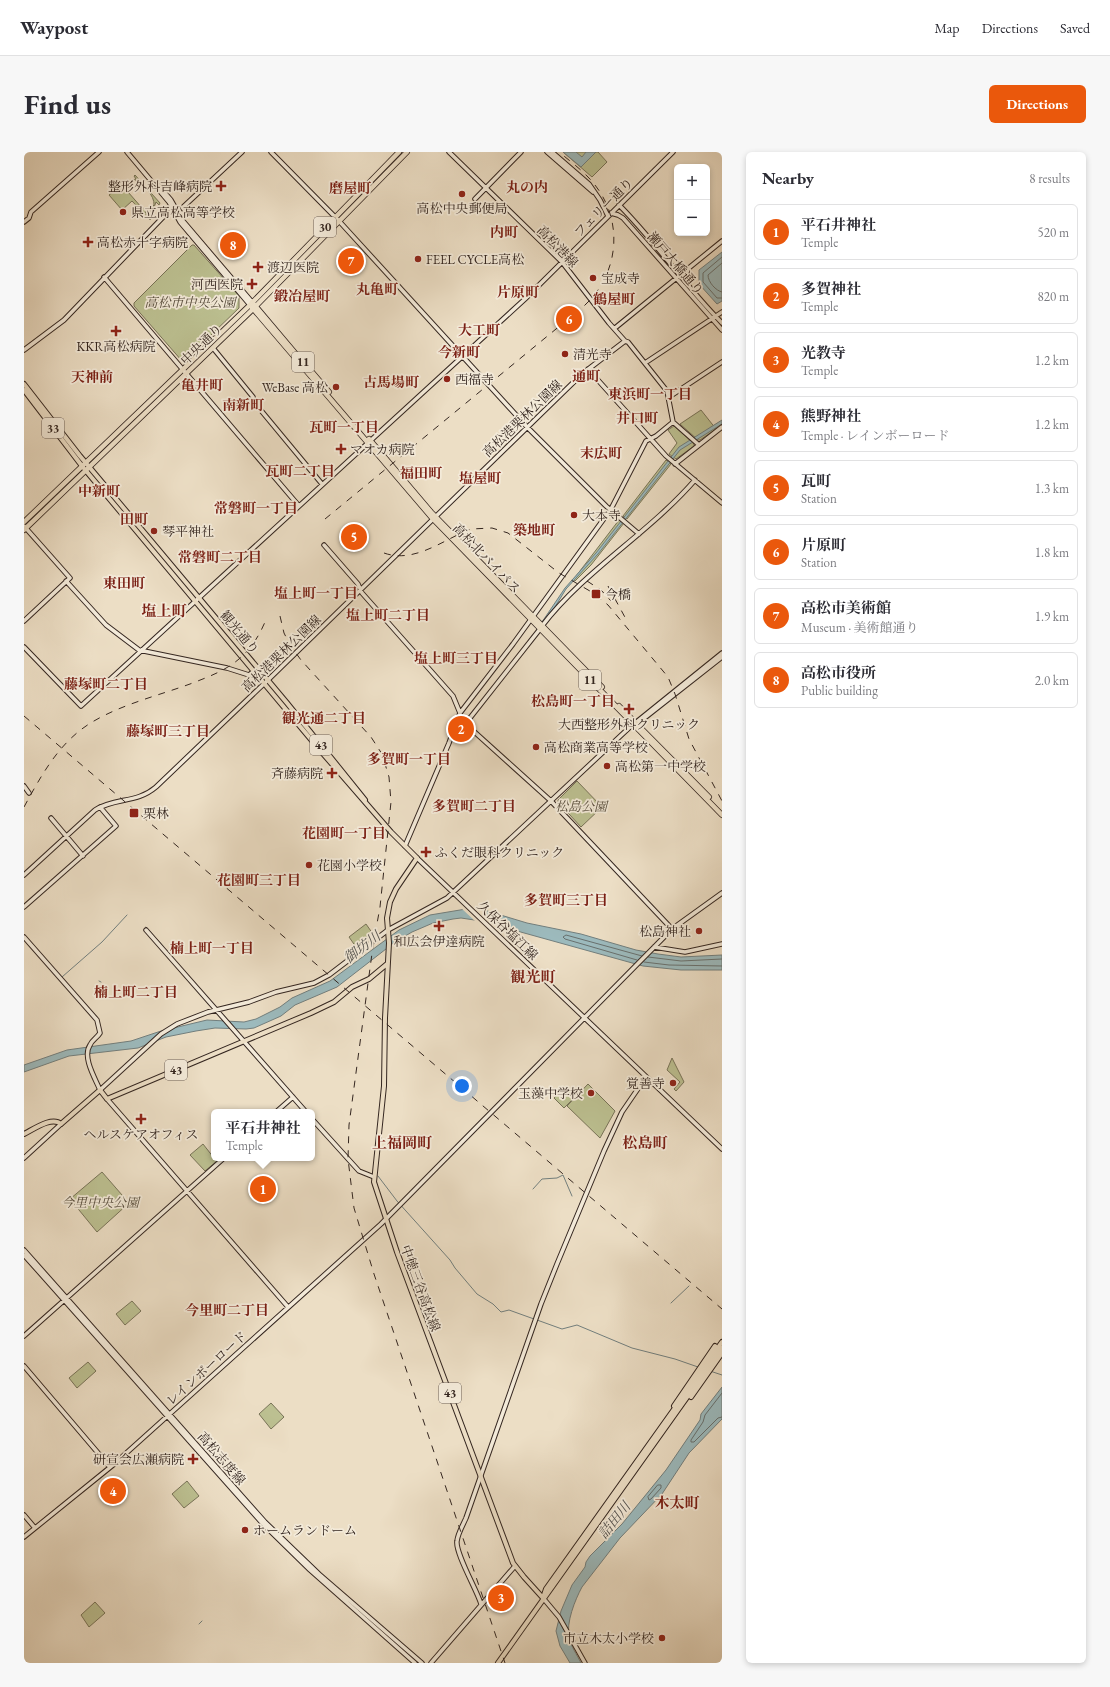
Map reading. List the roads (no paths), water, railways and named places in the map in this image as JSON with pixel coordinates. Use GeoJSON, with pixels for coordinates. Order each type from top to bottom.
{"type":"FeatureCollection","features":[{"type":"Feature","properties":{"kind":"highway","name":"中央通り"},"geometry":{"type":"LineString","coordinates":[[24,522],[213,348],[335,217],[399,152]]}},
{"type":"Feature","properties":{"kind":"highway","name":"中央通り"},"geometry":{"type":"LineString","coordinates":[[25,528],[182,369],[253,306],[407,152]]}},
{"type":"Feature","properties":{"kind":"highway","name":"高松北バイパス"},"geometry":{"type":"LineString","coordinates":[[253,306],[434,517],[541,628],[722,810]]}},
{"type":"Feature","properties":{"kind":"highway","name":"高松北バイパス"},"geometry":{"type":"LineString","coordinates":[[635,723],[722,815]]}},
{"type":"Feature","properties":{"kind":"main road","name":"33"},"geometry":{"type":"LineString","coordinates":[[24,384],[85,466]]}},
{"type":"Feature","properties":{"kind":"main road","name":"33"},"geometry":{"type":"LineString","coordinates":[[24,390],[85,466]]}},
{"type":"Feature","properties":{"kind":"main road","name":"観光通り"},"geometry":{"type":"LineString","coordinates":[[85,466],[266,682],[358,796],[418,858]]}},
{"type":"Feature","properties":{"kind":"main road","name":"観光通り"},"geometry":{"type":"LineString","coordinates":[[197,600],[254,671],[266,682]]}},
{"type":"Feature","properties":{"kind":"main road","name":"中徳三谷高松線"},"geometry":{"type":"LineString","coordinates":[[418,858],[392,896],[387,918],[389,947],[385,1018],[384,1086],[374,1177],[375,1187],[515,1566],[543,1598]]}},
{"type":"Feature","properties":{"kind":"main road","name":"43"},"geometry":{"type":"LineString","coordinates":[[107,1099],[244,1042],[334,1002],[352,987],[369,979],[388,963]]}},
{"type":"Feature","properties":{"kind":"main road"},"geometry":{"type":"LineString","coordinates":[[24,1134],[53,1121],[61,1124],[100,1090],[107,1099]]}},
{"type":"Feature","properties":{"kind":"main road"},"geometry":{"type":"LineString","coordinates":[[498,1663],[543,1598],[562,1574],[722,1342]]}},
{"type":"Feature","properties":{"kind":"main road"},"geometry":{"type":"LineString","coordinates":[[672,1415],[677,1400],[715,1346]]}},
{"type":"Feature","properties":{"kind":"main road"},"geometry":{"type":"LineString","coordinates":[[702,1373],[722,1348]]}},
{"type":"Feature","properties":{"kind":"main road"},"geometry":{"type":"LineString","coordinates":[[672,1415],[685,1405],[722,1353]]}},
{"type":"Feature","properties":{"kind":"street"},"geometry":{"type":"LineString","coordinates":[[24,222],[29,218],[31,212],[99,152]]}},
{"type":"Feature","properties":{"kind":"street"},"geometry":{"type":"LineString","coordinates":[[128,152],[176,211],[180,222],[253,306]]}},
{"type":"Feature","properties":{"kind":"street"},"geometry":{"type":"LineString","coordinates":[[24,350],[64,320],[166,213],[176,211],[242,152]]}},
{"type":"Feature","properties":{"kind":"street"},"geometry":{"type":"LineString","coordinates":[[271,152],[335,217],[527,426],[611,509],[639,534]]}},
{"type":"Feature","properties":{"kind":"street","name":"高松港線"},"geometry":{"type":"LineString","coordinates":[[449,152],[562,262],[609,323],[625,341],[628,342],[645,363],[667,392],[669,397]]}},
{"type":"Feature","properties":{"kind":"street"},"geometry":{"type":"LineString","coordinates":[[475,199],[521,152]]}},
{"type":"Feature","properties":{"kind":"street"},"geometry":{"type":"LineString","coordinates":[[547,152],[597,195]]}},
{"type":"Feature","properties":{"kind":"street"},"geometry":{"type":"LineString","coordinates":[[552,152],[589,184],[597,195],[608,216]]}},
{"type":"Feature","properties":{"kind":"street","name":"フェリー通り"},"geometry":{"type":"LineString","coordinates":[[24,647],[81,706],[526,299],[673,152]]}},
{"type":"Feature","properties":{"kind":"street","name":"瀬戸大橋通り"},"geometry":{"type":"LineString","coordinates":[[619,205],[635,221],[722,323]]}},
{"type":"Feature","properties":{"kind":"street","name":"瀬戸大橋通り"},"geometry":{"type":"LineString","coordinates":[[611,213],[623,218],[675,279],[722,330]]}},
{"type":"Feature","properties":{"kind":"street"},"geometry":{"type":"LineString","coordinates":[[614,328],[722,241]]}},
{"type":"Feature","properties":{"kind":"street"},"geometry":{"type":"LineString","coordinates":[[104,277],[299,506]]}},
{"type":"Feature","properties":{"kind":"street"},"geometry":{"type":"LineString","coordinates":[[645,363],[722,312]]}},
{"type":"Feature","properties":{"kind":"street","name":"高松港栗林公園線"},"geometry":{"type":"LineString","coordinates":[[100,807],[114,802],[139,798],[148,794],[266,682],[527,426],[588,369],[625,341]]}},
{"type":"Feature","properties":{"kind":"street"},"geometry":{"type":"LineString","coordinates":[[213,348],[253,397],[254,402],[322,484]]}},
{"type":"Feature","properties":{"kind":"street"},"geometry":{"type":"LineString","coordinates":[[699,445],[673,422],[669,397],[722,362]]}},
{"type":"Feature","properties":{"kind":"street"},"geometry":{"type":"LineString","coordinates":[[588,369],[650,439],[675,464],[722,502]]}},
{"type":"Feature","properties":{"kind":"street"},"geometry":{"type":"LineString","coordinates":[[405,846],[460,713],[532,618],[611,509],[644,445],[673,422]]}},
{"type":"Feature","properties":{"kind":"street"},"geometry":{"type":"LineString","coordinates":[[675,464],[722,427]]}},
{"type":"Feature","properties":{"kind":"street"},"geometry":{"type":"LineString","coordinates":[[466,723],[541,628],[575,589],[639,534],[695,480]]}},
{"type":"Feature","properties":{"kind":"street"},"geometry":{"type":"LineString","coordinates":[[24,621],[70,578],[25,528]]}},
{"type":"Feature","properties":{"kind":"street"},"geometry":{"type":"LineString","coordinates":[[324,545],[358,584],[360,590],[453,696],[460,713]]}},
{"type":"Feature","properties":{"kind":"street"},"geometry":{"type":"LineString","coordinates":[[66,581],[113,631],[142,650],[227,668],[249,676],[254,671]]}},
{"type":"Feature","properties":{"kind":"street"},"geometry":{"type":"LineString","coordinates":[[24,937],[97,1020],[100,1033],[88,1047],[87,1054],[100,1090],[170,1028],[191,1018],[249,1002],[276,992],[319,980],[330,975],[388,932],[438,904],[454,892],[635,723],[722,653]]}},
{"type":"Feature","properties":{"kind":"street"},"geometry":{"type":"LineString","coordinates":[[635,723],[722,657]]}},
{"type":"Feature","properties":{"kind":"street"},"geometry":{"type":"LineString","coordinates":[[459,718],[551,801],[672,928]]}},
{"type":"Feature","properties":{"kind":"street"},"geometry":{"type":"LineString","coordinates":[[24,786],[29,792]]}},
{"type":"Feature","properties":{"kind":"street"},"geometry":{"type":"LineString","coordinates":[[24,875],[100,807],[116,826],[24,907]]}},
{"type":"Feature","properties":{"kind":"street"},"geometry":{"type":"LineString","coordinates":[[51,818],[82,856]]}},
{"type":"Feature","properties":{"kind":"street","name":"久保谷塩江線"},"geometry":{"type":"LineString","coordinates":[[418,858],[722,1149]]}},
{"type":"Feature","properties":{"kind":"street","name":"レインボーロード"},"geometry":{"type":"LineString","coordinates":[[24,1537],[110,1467],[386,1219],[672,928],[722,893]]}},
{"type":"Feature","properties":{"kind":"street"},"geometry":{"type":"LineString","coordinates":[[146,930],[191,983],[226,1020],[303,1109]]}},
{"type":"Feature","properties":{"kind":"street"},"geometry":{"type":"LineString","coordinates":[[654,947],[685,952],[722,942]]}},
{"type":"Feature","properties":{"kind":"street"},"geometry":{"type":"LineString","coordinates":[[481,1604],[477,1590],[458,1552],[457,1542],[541,1304],[570,1232],[622,1112],[646,1077]]}},
{"type":"Feature","properties":{"kind":"street"},"geometry":{"type":"LineString","coordinates":[[279,1109],[293,1097]]}},
{"type":"Feature","properties":{"kind":"street"},"geometry":{"type":"LineString","coordinates":[[107,1099],[288,1307]]}},
{"type":"Feature","properties":{"kind":"street"},"geometry":{"type":"LineString","coordinates":[[315,1122],[359,1171],[374,1177]]}},
{"type":"Feature","properties":{"kind":"street"},"geometry":{"type":"LineString","coordinates":[[24,1158],[61,1124]]}},
{"type":"Feature","properties":{"kind":"street"},"geometry":{"type":"LineString","coordinates":[[24,1336],[221,1161]]}},
{"type":"Feature","properties":{"kind":"street","name":"高松志度線"},"geometry":{"type":"LineString","coordinates":[[24,1250],[65,1299]]}},
{"type":"Feature","properties":{"kind":"street","name":"高松志度線"},"geometry":{"type":"LineString","coordinates":[[24,1255],[168,1415],[243,1502],[290,1552],[415,1663]]}},
{"type":"Feature","properties":{"kind":"street"},"geometry":{"type":"LineString","coordinates":[[24,1366],[110,1467]]}},
{"type":"Feature","properties":{"kind":"street","name":"高松志度線"},"geometry":{"type":"LineString","coordinates":[[168,1415],[305,1562],[422,1663]]}},
{"type":"Feature","properties":{"kind":"street"},"geometry":{"type":"LineString","coordinates":[[24,1515],[35,1528]]}},
{"type":"Feature","properties":{"kind":"street"},"geometry":{"type":"LineString","coordinates":[[431,1663],[515,1566]]}},
{"type":"Feature","properties":{"kind":"street"},"geometry":{"type":"LineString","coordinates":[[543,1598],[560,1617],[586,1663]]}},
{"type":"Feature","properties":{"kind":"water"},"geometry":{"type":"Polygon","coordinates":[[[563,152],[576,152],[582,157],[586,152],[596,152],[581,167],[563,152]]]}},
{"type":"Feature","properties":{"kind":"water"},"geometry":{"type":"Polygon","coordinates":[[[722,252],[722,301],[717,304],[699,284],[699,270],[722,252]]]}},
{"type":"Feature","properties":{"kind":"water"},"geometry":{"type":"Polygon","coordinates":[[[722,420],[722,424],[680,450],[598,554],[566,589],[555,607],[542,622],[565,588],[596,553],[679,447],[722,420]]]}},
{"type":"Feature","properties":{"kind":"water"},"geometry":{"type":"Polygon","coordinates":[[[472,908],[484,910],[527,923],[581,934],[636,950],[681,957],[722,955],[722,970],[681,970],[643,966],[481,921],[461,918],[453,919],[433,923],[412,932],[395,942],[337,987],[295,1005],[281,1016],[254,1028],[215,1028],[196,1031],[166,1037],[138,1048],[69,1056],[24,1072],[24,1065],[67,1050],[131,1041],[161,1031],[207,1020],[244,1022],[256,1019],[280,1007],[292,998],[330,981],[399,930],[430,915],[472,908]]]}},
{"type":"Feature","properties":{"kind":"water"},"geometry":{"type":"Polygon","coordinates":[[[722,1387],[722,1419],[689,1453],[662,1494],[620,1538],[582,1587],[572,1611],[568,1632],[571,1644],[581,1663],[570,1663],[560,1646],[556,1631],[561,1611],[572,1585],[585,1567],[590,1556],[622,1524],[666,1470],[700,1420],[701,1414],[722,1387]]]}},
{"type":"Feature","properties":{"kind":"waterway"},"geometry":{"type":"LineString","coordinates":[[62,977],[102,942],[127,915]]}},
{"type":"Feature","properties":{"kind":"waterway"},"geometry":{"type":"LineString","coordinates":[[146,927],[163,946]]}},
{"type":"Feature","properties":{"kind":"waterway"},"geometry":{"type":"LineString","coordinates":[[533,1189],[542,1179],[557,1178],[563,1175],[572,1196]]}},
{"type":"Feature","properties":{"kind":"waterway"},"geometry":{"type":"LineString","coordinates":[[378,1176],[397,1201],[450,1260],[477,1294],[493,1304],[501,1312],[509,1310],[534,1319]]}},
{"type":"Feature","properties":{"kind":"waterway"},"geometry":{"type":"LineString","coordinates":[[671,1303],[689,1286]]}},
{"type":"Feature","properties":{"kind":"waterway"},"geometry":{"type":"LineString","coordinates":[[537,1320],[562,1329],[577,1325],[632,1348],[675,1359],[698,1367]]}},
{"type":"Feature","properties":{"kind":"waterway"},"geometry":{"type":"LineString","coordinates":[[710,1371],[722,1375]]}},
{"type":"Feature","properties":{"kind":"waterway"},"geometry":{"type":"LineString","coordinates":[[199,1624],[202,1621]]}},
{"type":"Feature","properties":{"kind":"railway"},"geometry":{"type":"LineString","coordinates":[[325,519],[584,306],[596,293],[605,279],[611,263],[614,247],[610,215],[604,200],[591,180],[559,152]]}},
{"type":"Feature","properties":{"kind":"railway"},"geometry":{"type":"LineString","coordinates":[[384,553],[396,556],[418,553],[471,529],[492,528],[508,533],[559,573],[595,594],[608,605],[668,677],[689,739],[722,801]]}},
{"type":"Feature","properties":{"kind":"railway"},"geometry":{"type":"LineString","coordinates":[[587,581],[601,590],[611,601]]}},
{"type":"Feature","properties":{"kind":"railway"},"geometry":{"type":"LineString","coordinates":[[608,586],[627,621]]}},
{"type":"Feature","properties":{"kind":"railway"},"geometry":{"type":"LineString","coordinates":[[280,616],[284,633],[290,645],[301,660],[371,737],[382,754],[389,777],[391,802],[380,907],[373,946],[349,1125],[348,1159],[354,1208],[374,1274],[505,1663]]}},
{"type":"Feature","properties":{"kind":"railway"},"geometry":{"type":"LineString","coordinates":[[24,807],[51,761],[78,732],[89,724],[113,711],[190,684],[228,667],[251,647],[265,622]]}},
{"type":"Feature","properties":{"kind":"railway"},"geometry":{"type":"LineString","coordinates":[[24,716],[722,1309]]}},
{"type":"Feature","properties":{"kind":"place","name":"整形外科吉峰病院"},"geometry":{"type":"Point","coordinates":[221,186]}},
{"type":"Feature","properties":{"kind":"place","name":"高松中央郵便局"},"geometry":{"type":"Point","coordinates":[462,194]}},
{"type":"Feature","properties":{"kind":"place","name":"県立高松高等学校"},"geometry":{"type":"Point","coordinates":[123,212]}},
{"type":"Feature","properties":{"kind":"place","name":"高松赤十字病院"},"geometry":{"type":"Point","coordinates":[88,242]}},
{"type":"Feature","properties":{"kind":"place","name":"高松市役所"},"geometry":{"type":"Point","coordinates":[233,245]}},
{"type":"Feature","properties":{"kind":"place","name":"FEEL CYCLE高松"},"geometry":{"type":"Point","coordinates":[418,259]}},
{"type":"Feature","properties":{"kind":"place","name":"高松市美術館"},"geometry":{"type":"Point","coordinates":[351,261]}},
{"type":"Feature","properties":{"kind":"place","name":"渡辺医院"},"geometry":{"type":"Point","coordinates":[258,267]}},
{"type":"Feature","properties":{"kind":"place","name":"宝成寺"},"geometry":{"type":"Point","coordinates":[593,278]}},
{"type":"Feature","properties":{"kind":"place","name":"河西医院"},"geometry":{"type":"Point","coordinates":[252,284]}},
{"type":"Feature","properties":{"kind":"place","name":"片原町"},"geometry":{"type":"Point","coordinates":[569,319]}},
{"type":"Feature","properties":{"kind":"place","name":"KKR高松病院"},"geometry":{"type":"Point","coordinates":[116,331]}},
{"type":"Feature","properties":{"kind":"place","name":"清光寺"},"geometry":{"type":"Point","coordinates":[565,354]}},
{"type":"Feature","properties":{"kind":"place","name":"西福寺"},"geometry":{"type":"Point","coordinates":[447,379]}},
{"type":"Feature","properties":{"kind":"place","name":"WeBase 高松"},"geometry":{"type":"Point","coordinates":[336,387]}},
{"type":"Feature","properties":{"kind":"place","name":"マオカ病院"},"geometry":{"type":"Point","coordinates":[341,449]}},
{"type":"Feature","properties":{"kind":"place","name":"大本寺"},"geometry":{"type":"Point","coordinates":[574,515]}},
{"type":"Feature","properties":{"kind":"place","name":"琴平神社"},"geometry":{"type":"Point","coordinates":[154,531]}},
{"type":"Feature","properties":{"kind":"place","name":"瓦町"},"geometry":{"type":"Point","coordinates":[354,537]}},
{"type":"Feature","properties":{"kind":"place","name":"今橋"},"geometry":{"type":"Point","coordinates":[596,594]}},
{"type":"Feature","properties":{"kind":"place","name":"大西整形外科クリニック"},"geometry":{"type":"Point","coordinates":[629,709]}},
{"type":"Feature","properties":{"kind":"place","name":"多賀神社"},"geometry":{"type":"Point","coordinates":[461,729]}},
{"type":"Feature","properties":{"kind":"place","name":"高松商業高等学校"},"geometry":{"type":"Point","coordinates":[536,747]}},
{"type":"Feature","properties":{"kind":"place","name":"高松第一中学校"},"geometry":{"type":"Point","coordinates":[607,766]}},
{"type":"Feature","properties":{"kind":"place","name":"斉藤病院"},"geometry":{"type":"Point","coordinates":[332,773]}},
{"type":"Feature","properties":{"kind":"place","name":"栗林"},"geometry":{"type":"Point","coordinates":[134,813]}},
{"type":"Feature","properties":{"kind":"place","name":"ふくだ眼科クリニック"},"geometry":{"type":"Point","coordinates":[426,852]}},
{"type":"Feature","properties":{"kind":"place","name":"花園小学校"},"geometry":{"type":"Point","coordinates":[309,865]}},
{"type":"Feature","properties":{"kind":"place","name":"和広会伊達病院"},"geometry":{"type":"Point","coordinates":[439,926]}},
{"type":"Feature","properties":{"kind":"place","name":"松島神社"},"geometry":{"type":"Point","coordinates":[699,931]}},
{"type":"Feature","properties":{"kind":"place","name":"覚善寺"},"geometry":{"type":"Point","coordinates":[673,1083]}},
{"type":"Feature","properties":{"kind":"place","name":"玉藻中学校"},"geometry":{"type":"Point","coordinates":[591,1093]}},
{"type":"Feature","properties":{"kind":"place","name":"ヘルスケアオフィス"},"geometry":{"type":"Point","coordinates":[141,1119]}},
{"type":"Feature","properties":{"kind":"place","name":"平石井神社"},"geometry":{"type":"Point","coordinates":[263,1189]}},
{"type":"Feature","properties":{"kind":"place","name":"研宣会広瀬病院"},"geometry":{"type":"Point","coordinates":[193,1459]}},
{"type":"Feature","properties":{"kind":"place","name":"熊野神社"},"geometry":{"type":"Point","coordinates":[113,1491]}},
{"type":"Feature","properties":{"kind":"place","name":"ホームランドーム"},"geometry":{"type":"Point","coordinates":[245,1530]}},
{"type":"Feature","properties":{"kind":"place","name":"光教寺"},"geometry":{"type":"Point","coordinates":[501,1598]}},
{"type":"Feature","properties":{"kind":"place","name":"市立木太小学校"},"geometry":{"type":"Point","coordinates":[662,1638]}},
{"type":"Feature","properties":{"kind":"district","name":"丸の内"},"geometry":{"type":"Point","coordinates":[527,187]}},
{"type":"Feature","properties":{"kind":"district","name":"磨屋町"},"geometry":{"type":"Point","coordinates":[350,188]}},
{"type":"Feature","properties":{"kind":"district","name":"内町"},"geometry":{"type":"Point","coordinates":[504,232]}},
{"type":"Feature","properties":{"kind":"district","name":"丸亀町"},"geometry":{"type":"Point","coordinates":[377,289]}},
{"type":"Feature","properties":{"kind":"district","name":"片原町"},"geometry":{"type":"Point","coordinates":[518,292]}},
{"type":"Feature","properties":{"kind":"district","name":"鍛冶屋町"},"geometry":{"type":"Point","coordinates":[302,296]}},
{"type":"Feature","properties":{"kind":"district","name":"鶴屋町"},"geometry":{"type":"Point","coordinates":[614,299]}},
{"type":"Feature","properties":{"kind":"district","name":"大工町"},"geometry":{"type":"Point","coordinates":[479,330]}},
{"type":"Feature","properties":{"kind":"district","name":"今新町"},"geometry":{"type":"Point","coordinates":[459,352]}},
{"type":"Feature","properties":{"kind":"district","name":"通町"},"geometry":{"type":"Point","coordinates":[586,376]}},
{"type":"Feature","properties":{"kind":"district","name":"天神前"},"geometry":{"type":"Point","coordinates":[92,377]}},
{"type":"Feature","properties":{"kind":"district","name":"古馬場町"},"geometry":{"type":"Point","coordinates":[391,382]}},
{"type":"Feature","properties":{"kind":"district","name":"亀井町"},"geometry":{"type":"Point","coordinates":[202,385]}},
{"type":"Feature","properties":{"kind":"district","name":"東浜町一丁目"},"geometry":{"type":"Point","coordinates":[650,394]}},
{"type":"Feature","properties":{"kind":"district","name":"南新町"},"geometry":{"type":"Point","coordinates":[243,405]}},
{"type":"Feature","properties":{"kind":"district","name":"井口町"},"geometry":{"type":"Point","coordinates":[637,418]}},
{"type":"Feature","properties":{"kind":"district","name":"瓦町一丁目"},"geometry":{"type":"Point","coordinates":[344,427]}},
{"type":"Feature","properties":{"kind":"district","name":"末広町"},"geometry":{"type":"Point","coordinates":[601,453]}},
{"type":"Feature","properties":{"kind":"district","name":"瓦町二丁目"},"geometry":{"type":"Point","coordinates":[300,471]}},
{"type":"Feature","properties":{"kind":"district","name":"福田町"},"geometry":{"type":"Point","coordinates":[421,473]}},
{"type":"Feature","properties":{"kind":"district","name":"塩屋町"},"geometry":{"type":"Point","coordinates":[480,478]}},
{"type":"Feature","properties":{"kind":"district","name":"中新町"},"geometry":{"type":"Point","coordinates":[99,491]}},
{"type":"Feature","properties":{"kind":"district","name":"常磐町一丁目"},"geometry":{"type":"Point","coordinates":[256,508]}},
{"type":"Feature","properties":{"kind":"district","name":"田町"},"geometry":{"type":"Point","coordinates":[134,519]}},
{"type":"Feature","properties":{"kind":"district","name":"築地町"},"geometry":{"type":"Point","coordinates":[534,530]}},
{"type":"Feature","properties":{"kind":"district","name":"常磐町二丁目"},"geometry":{"type":"Point","coordinates":[220,557]}},
{"type":"Feature","properties":{"kind":"district","name":"東田町"},"geometry":{"type":"Point","coordinates":[124,583]}},
{"type":"Feature","properties":{"kind":"district","name":"塩上町一丁目"},"geometry":{"type":"Point","coordinates":[316,593]}},
{"type":"Feature","properties":{"kind":"district","name":"塩上町"},"geometry":{"type":"Point","coordinates":[164,611]}},
{"type":"Feature","properties":{"kind":"district","name":"塩上町二丁目"},"geometry":{"type":"Point","coordinates":[388,615]}},
{"type":"Feature","properties":{"kind":"district","name":"塩上町三丁目"},"geometry":{"type":"Point","coordinates":[456,658]}},
{"type":"Feature","properties":{"kind":"district","name":"藤塚町二丁目"},"geometry":{"type":"Point","coordinates":[106,684]}},
{"type":"Feature","properties":{"kind":"district","name":"松島町一丁目"},"geometry":{"type":"Point","coordinates":[573,701]}},
{"type":"Feature","properties":{"kind":"district","name":"観光通二丁目"},"geometry":{"type":"Point","coordinates":[324,718]}},
{"type":"Feature","properties":{"kind":"district","name":"藤塚町三丁目"},"geometry":{"type":"Point","coordinates":[168,731]}},
{"type":"Feature","properties":{"kind":"district","name":"多賀町一丁目"},"geometry":{"type":"Point","coordinates":[409,759]}},
{"type":"Feature","properties":{"kind":"district","name":"多賀町二丁目"},"geometry":{"type":"Point","coordinates":[474,806]}},
{"type":"Feature","properties":{"kind":"district","name":"花園町一丁目"},"geometry":{"type":"Point","coordinates":[344,833]}},
{"type":"Feature","properties":{"kind":"district","name":"花園町三丁目"},"geometry":{"type":"Point","coordinates":[259,880]}},
{"type":"Feature","properties":{"kind":"district","name":"多賀町三丁目"},"geometry":{"type":"Point","coordinates":[566,900]}},
{"type":"Feature","properties":{"kind":"district","name":"楠上町一丁目"},"geometry":{"type":"Point","coordinates":[212,948]}},
{"type":"Feature","properties":{"kind":"district","name":"観光町"},"geometry":{"type":"Point","coordinates":[533,977]}},
{"type":"Feature","properties":{"kind":"district","name":"楠上町二丁目"},"geometry":{"type":"Point","coordinates":[136,992]}},
{"type":"Feature","properties":{"kind":"district","name":"上福岡町"},"geometry":{"type":"Point","coordinates":[402,1143]}},
{"type":"Feature","properties":{"kind":"district","name":"松島町"},"geometry":{"type":"Point","coordinates":[645,1143]}},
{"type":"Feature","properties":{"kind":"district","name":"今里町二丁目"},"geometry":{"type":"Point","coordinates":[227,1310]}},
{"type":"Feature","properties":{"kind":"district","name":"木太町"},"geometry":{"type":"Point","coordinates":[677,1503]}},
{"type":"Feature","properties":{"kind":"park label","name":"高松市中央公園"},"geometry":{"type":"Point","coordinates":[190,302]}},
{"type":"Feature","properties":{"kind":"park label","name":"松島公園"},"geometry":{"type":"Point","coordinates":[581,806]}},
{"type":"Feature","properties":{"kind":"park label","name":"今里中央公園"},"geometry":{"type":"Point","coordinates":[100,1202]}},
{"type":"Feature","properties":{"kind":"water label","name":"御坊川"},"geometry":{"type":"Point","coordinates":[362,947]}},
{"type":"Feature","properties":{"kind":"water label","name":"詰田川"},"geometry":{"type":"Point","coordinates":[614,1520]}}]}
